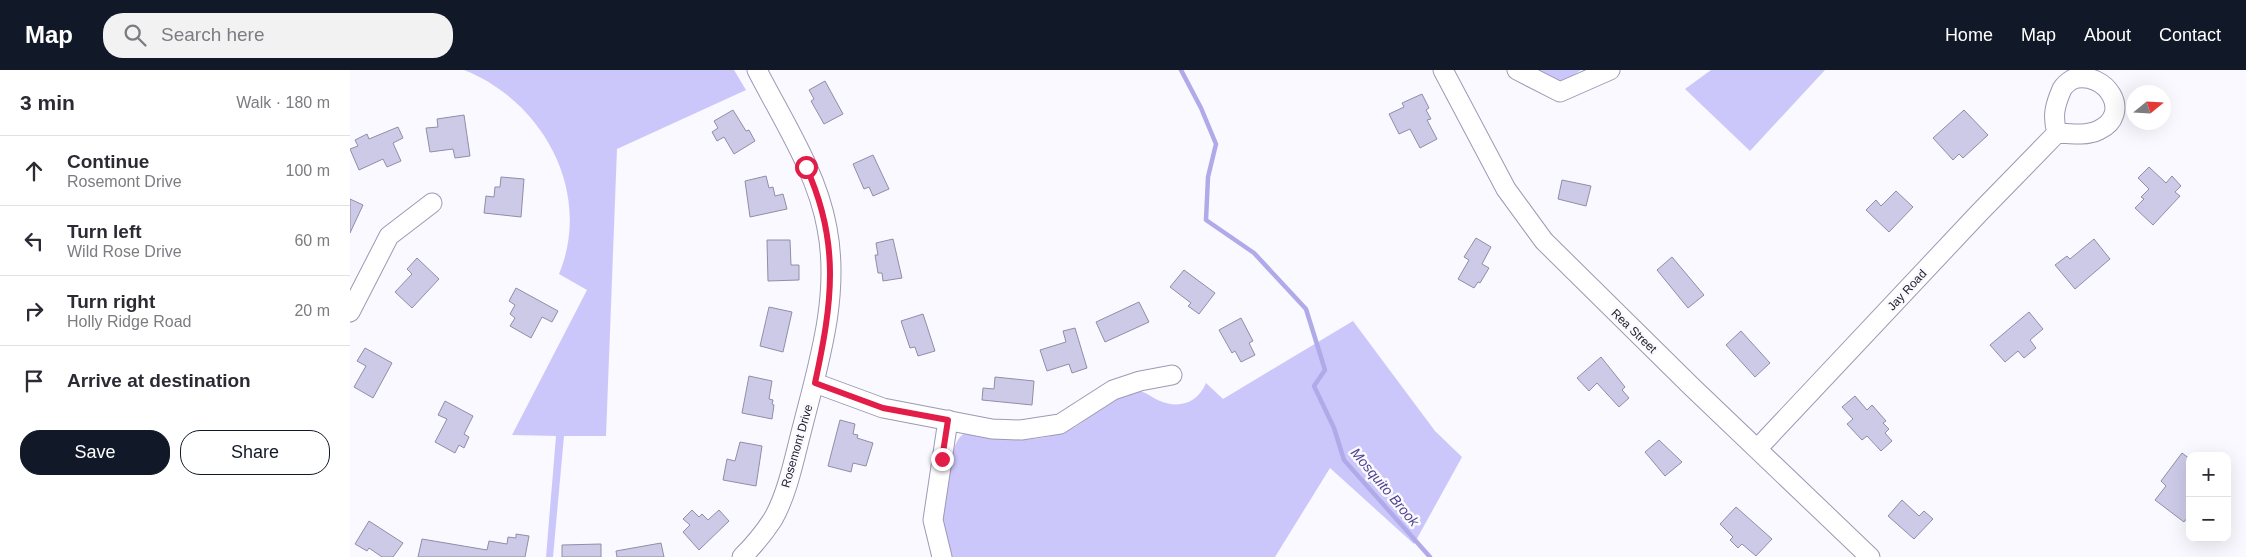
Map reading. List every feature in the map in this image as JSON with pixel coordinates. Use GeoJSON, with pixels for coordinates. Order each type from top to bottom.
{"type":"FeatureCollection","features":[{"type":"Feature","properties":{"kind":"street","name":"Rosemont Drive"},"geometry":{"type":"LineString","coordinates":[[742,557],[760,539],[774,517],[794,459],[815,383],[831,289],[827,230],[815,187],[757,70]]}},
{"type":"Feature","properties":{"kind":"street","name":"Rea Street"},"geometry":{"type":"LineString","coordinates":[[1443,70],[1506,190],[1544,241],[1692,387],[1870,557]]}},
{"type":"Feature","properties":{"kind":"street"},"geometry":{"type":"LineString","coordinates":[[1517,70],[1560,92],[1610,70]]}},
{"type":"Feature","properties":{"kind":"street","name":"Jay Road"},"geometry":{"type":"LineString","coordinates":[[1758,448],[2057,133]]}},
{"type":"Feature","properties":{"kind":"street"},"geometry":{"type":"LineString","coordinates":[[350,312],[388,236],[432,202]]}},
{"type":"Feature","properties":{"kind":"street"},"geometry":{"type":"LineString","coordinates":[[815,383],[883,408],[992,429],[1040,429],[1060,424],[1113,390],[1140,381],[1172,375]]}},
{"type":"Feature","properties":{"kind":"street"},"geometry":{"type":"LineString","coordinates":[[942,557],[933,520],[948,420]]}},
{"type":"Feature","properties":{"kind":"shaded area"},"geometry":{"type":"Polygon","coordinates":[[[464,70],[734,70],[746,90],[617,149],[606,436],[564,436],[553,557],[546,557],[556,436],[512,435],[587,290],[559,274],[568,243],[570,212],[565,182],[554,153],[538,127],[517,103],[492,84],[464,70]]]}},
{"type":"Feature","properties":{"kind":"shaded area"},"geometry":{"type":"Polygon","coordinates":[[[1540,70],[1581,70],[1559,85],[1540,70]]]}},
{"type":"Feature","properties":{"kind":"shaded area"},"geometry":{"type":"Polygon","coordinates":[[[1711,70],[1825,70],[1750,151],[1685,89],[1711,70]]]}},
{"type":"Feature","properties":{"kind":"shaded area"},"geometry":{"type":"Polygon","coordinates":[[[1353,321],[1435,431],[1462,457],[1414,544],[1330,468],[1275,557],[950,557],[943,531],[945,492],[954,449],[958,439],[964,434],[981,433],[1021,439],[1051,436],[1075,427],[1109,401],[1132,391],[1143,392],[1167,403],[1181,404],[1193,400],[1203,390],[1206,383],[1223,399],[1353,321]]]}},
{"type":"Feature","properties":{"kind":"building"},"geometry":{"type":"Polygon","coordinates":[[[825,81],[843,114],[824,124],[811,101],[814,99],[809,90],[825,81]]]}},
{"type":"Feature","properties":{"kind":"building"},"geometry":{"type":"Polygon","coordinates":[[[1422,94],[1429,108],[1426,110],[1431,119],[1427,120],[1437,139],[1420,148],[1410,129],[1399,134],[1389,114],[1404,107],[1402,103],[1422,94]]]}},
{"type":"Feature","properties":{"kind":"building"},"geometry":{"type":"Polygon","coordinates":[[[733,110],[746,131],[749,130],[755,141],[734,154],[724,137],[717,141],[712,132],[718,128],[714,121],[733,110]]]}},
{"type":"Feature","properties":{"kind":"building"},"geometry":{"type":"Polygon","coordinates":[[[1964,110],[1988,135],[1963,158],[1959,154],[1953,160],[1933,138],[1964,110]]]}},
{"type":"Feature","properties":{"kind":"building"},"geometry":{"type":"Polygon","coordinates":[[[464,115],[470,156],[455,158],[453,149],[430,152],[426,128],[438,127],[437,119],[464,115]]]}},
{"type":"Feature","properties":{"kind":"building"},"geometry":{"type":"Polygon","coordinates":[[[398,127],[403,138],[393,143],[401,161],[387,167],[383,159],[359,170],[350,149],[358,146],[355,140],[367,134],[369,139],[398,127]]]}},
{"type":"Feature","properties":{"kind":"building"},"geometry":{"type":"Polygon","coordinates":[[[873,155],[889,189],[873,196],[869,187],[864,189],[853,164],[873,155]]]}},
{"type":"Feature","properties":{"kind":"building"},"geometry":{"type":"Polygon","coordinates":[[[2149,167],[2166,183],[2172,176],[2181,186],[2175,192],[2180,196],[2153,225],[2135,208],[2144,199],[2141,197],[2149,189],[2138,178],[2149,167]]]}},
{"type":"Feature","properties":{"kind":"building"},"geometry":{"type":"Polygon","coordinates":[[[766,176],[769,188],[773,187],[775,196],[783,194],[787,209],[750,217],[745,181],[766,176]]]}},
{"type":"Feature","properties":{"kind":"building"},"geometry":{"type":"Polygon","coordinates":[[[501,177],[524,179],[521,217],[484,213],[486,196],[494,197],[495,187],[500,187],[501,177]]]}},
{"type":"Feature","properties":{"kind":"building"},"geometry":{"type":"Polygon","coordinates":[[[1562,180],[1591,186],[1586,206],[1558,199],[1562,180]]]}},
{"type":"Feature","properties":{"kind":"building"},"geometry":{"type":"Polygon","coordinates":[[[1896,191],[1913,207],[1889,232],[1866,210],[1876,200],[1881,206],[1896,191]]]}},
{"type":"Feature","properties":{"kind":"building"},"geometry":{"type":"Polygon","coordinates":[[[350,199],[363,205],[350,233],[350,199]]]}},
{"type":"Feature","properties":{"kind":"building"},"geometry":{"type":"Polygon","coordinates":[[[1476,238],[1491,247],[1482,264],[1489,268],[1480,283],[1478,282],[1474,288],[1458,279],[1469,260],[1464,257],[1476,238]]]}},
{"type":"Feature","properties":{"kind":"building"},"geometry":{"type":"Polygon","coordinates":[[[893,239],[902,278],[883,281],[882,273],[878,273],[875,255],[878,255],[876,243],[893,239]]]}},
{"type":"Feature","properties":{"kind":"building"},"geometry":{"type":"Polygon","coordinates":[[[2094,239],[2110,259],[2075,289],[2055,265],[2067,256],[2070,259],[2094,239]]]}},
{"type":"Feature","properties":{"kind":"building"},"geometry":{"type":"Polygon","coordinates":[[[767,240],[790,240],[791,265],[799,265],[799,280],[768,281],[767,240]]]}},
{"type":"Feature","properties":{"kind":"building"},"geometry":{"type":"Polygon","coordinates":[[[1672,257],[1704,295],[1688,308],[1657,270],[1672,257]]]}},
{"type":"Feature","properties":{"kind":"building"},"geometry":{"type":"Polygon","coordinates":[[[417,258],[439,279],[412,308],[395,292],[412,274],[407,269],[417,258]]]}},
{"type":"Feature","properties":{"kind":"building"},"geometry":{"type":"Polygon","coordinates":[[[1184,270],[1215,293],[1199,314],[1188,306],[1191,303],[1170,287],[1184,270]]]}},
{"type":"Feature","properties":{"kind":"building"},"geometry":{"type":"Polygon","coordinates":[[[516,288],[558,311],[552,322],[542,317],[531,338],[510,326],[515,318],[510,314],[515,305],[509,301],[516,288]]]}},
{"type":"Feature","properties":{"kind":"building"},"geometry":{"type":"Polygon","coordinates":[[[1139,302],[1149,322],[1105,342],[1096,322],[1139,302]]]}},
{"type":"Feature","properties":{"kind":"building"},"geometry":{"type":"Polygon","coordinates":[[[769,307],[792,312],[783,352],[760,346],[769,307]]]}},
{"type":"Feature","properties":{"kind":"building"},"geometry":{"type":"Polygon","coordinates":[[[2029,312],[2043,329],[2030,340],[2036,348],[2024,358],[2018,351],[2005,362],[1990,345],[2029,312]]]}},
{"type":"Feature","properties":{"kind":"building"},"geometry":{"type":"Polygon","coordinates":[[[923,314],[935,351],[918,356],[915,347],[910,348],[901,321],[923,314]]]}},
{"type":"Feature","properties":{"kind":"building"},"geometry":{"type":"Polygon","coordinates":[[[1241,318],[1253,341],[1249,343],[1255,355],[1241,362],[1235,351],[1232,353],[1219,330],[1241,318]]]}},
{"type":"Feature","properties":{"kind":"building"},"geometry":{"type":"Polygon","coordinates":[[[1075,328],[1087,368],[1072,373],[1069,364],[1047,371],[1040,350],[1066,342],[1063,331],[1075,328]]]}},
{"type":"Feature","properties":{"kind":"building"},"geometry":{"type":"Polygon","coordinates":[[[1741,331],[1770,363],[1755,377],[1726,345],[1741,331]]]}},
{"type":"Feature","properties":{"kind":"building"},"geometry":{"type":"Polygon","coordinates":[[[365,348],[392,363],[373,398],[354,387],[366,366],[357,361],[365,348]]]}},
{"type":"Feature","properties":{"kind":"building"},"geometry":{"type":"Polygon","coordinates":[[[1601,357],[1625,387],[1622,390],[1629,398],[1619,407],[1597,383],[1589,391],[1577,378],[1601,357]]]}},
{"type":"Feature","properties":{"kind":"building"},"geometry":{"type":"Polygon","coordinates":[[[749,376],[772,381],[769,399],[773,400],[772,404],[774,405],[772,419],[742,413],[749,376]]]}},
{"type":"Feature","properties":{"kind":"building"},"geometry":{"type":"Polygon","coordinates":[[[995,377],[1034,381],[1032,405],[982,400],[983,388],[994,389],[995,377]]]}},
{"type":"Feature","properties":{"kind":"building"},"geometry":{"type":"Polygon","coordinates":[[[1855,396],[1867,410],[1872,405],[1886,421],[1883,423],[1889,429],[1885,433],[1892,441],[1881,451],[1867,436],[1862,440],[1847,424],[1853,419],[1842,407],[1855,396]]]}},
{"type":"Feature","properties":{"kind":"building"},"geometry":{"type":"Polygon","coordinates":[[[445,401],[473,416],[464,434],[469,437],[464,448],[459,445],[455,453],[435,442],[447,419],[438,415],[445,401]]]}},
{"type":"Feature","properties":{"kind":"building"},"geometry":{"type":"Polygon","coordinates":[[[840,420],[855,424],[853,434],[858,435],[857,438],[873,443],[866,466],[853,463],[851,472],[828,466],[840,420]]]}},
{"type":"Feature","properties":{"kind":"building"},"geometry":{"type":"Polygon","coordinates":[[[1659,440],[1682,462],[1665,476],[1645,452],[1659,440]]]}},
{"type":"Feature","properties":{"kind":"building"},"geometry":{"type":"Polygon","coordinates":[[[740,442],[762,446],[756,486],[723,480],[727,459],[735,461],[740,442]]]}},
{"type":"Feature","properties":{"kind":"building"},"geometry":{"type":"Polygon","coordinates":[[[2182,453],[2186,456],[2186,519],[2184,522],[2155,500],[2166,486],[2161,481],[2182,453]]]}},
{"type":"Feature","properties":{"kind":"building"},"geometry":{"type":"Polygon","coordinates":[[[1902,500],[1919,516],[1924,511],[1933,519],[1914,539],[1888,516],[1902,500]]]}},
{"type":"Feature","properties":{"kind":"building"},"geometry":{"type":"Polygon","coordinates":[[[1736,507],[1772,539],[1756,556],[1742,544],[1738,548],[1730,540],[1733,537],[1720,524],[1736,507]]]}},
{"type":"Feature","properties":{"kind":"building"},"geometry":{"type":"Polygon","coordinates":[[[692,510],[699,517],[702,514],[708,520],[719,510],[729,521],[699,550],[683,532],[690,525],[683,519],[692,510]]]}},
{"type":"Feature","properties":{"kind":"building"},"geometry":{"type":"Polygon","coordinates":[[[369,521],[403,543],[393,557],[382,557],[369,548],[367,551],[355,544],[369,521]]]}},
{"type":"Feature","properties":{"kind":"building"},"geometry":{"type":"Polygon","coordinates":[[[516,534],[529,536],[525,557],[418,557],[422,539],[487,550],[489,541],[507,544],[508,537],[516,538],[516,534]]]}},
{"type":"Feature","properties":{"kind":"building"},"geometry":{"type":"Polygon","coordinates":[[[661,543],[664,557],[617,557],[616,551],[661,543]]]}},
{"type":"Feature","properties":{"kind":"building"},"geometry":{"type":"Polygon","coordinates":[[[601,544],[601,557],[562,557],[562,545],[601,544]]]}},
{"type":"Feature","properties":{"kind":"waterway","name":"Mosquito Brook"},"geometry":{"type":"LineString","coordinates":[[1181,70],[1201,108],[1216,144],[1208,177],[1206,220],[1254,253],[1306,309],[1325,370],[1314,386],[1334,428],[1344,460],[1430,557]]}},
{"type":"Feature","properties":{"kind":"route"},"geometry":{"type":"LineString","coordinates":[[806,167],[821,204],[830,256],[831,289],[815,383],[834,388],[883,408],[948,420],[942,459]]}}]}
